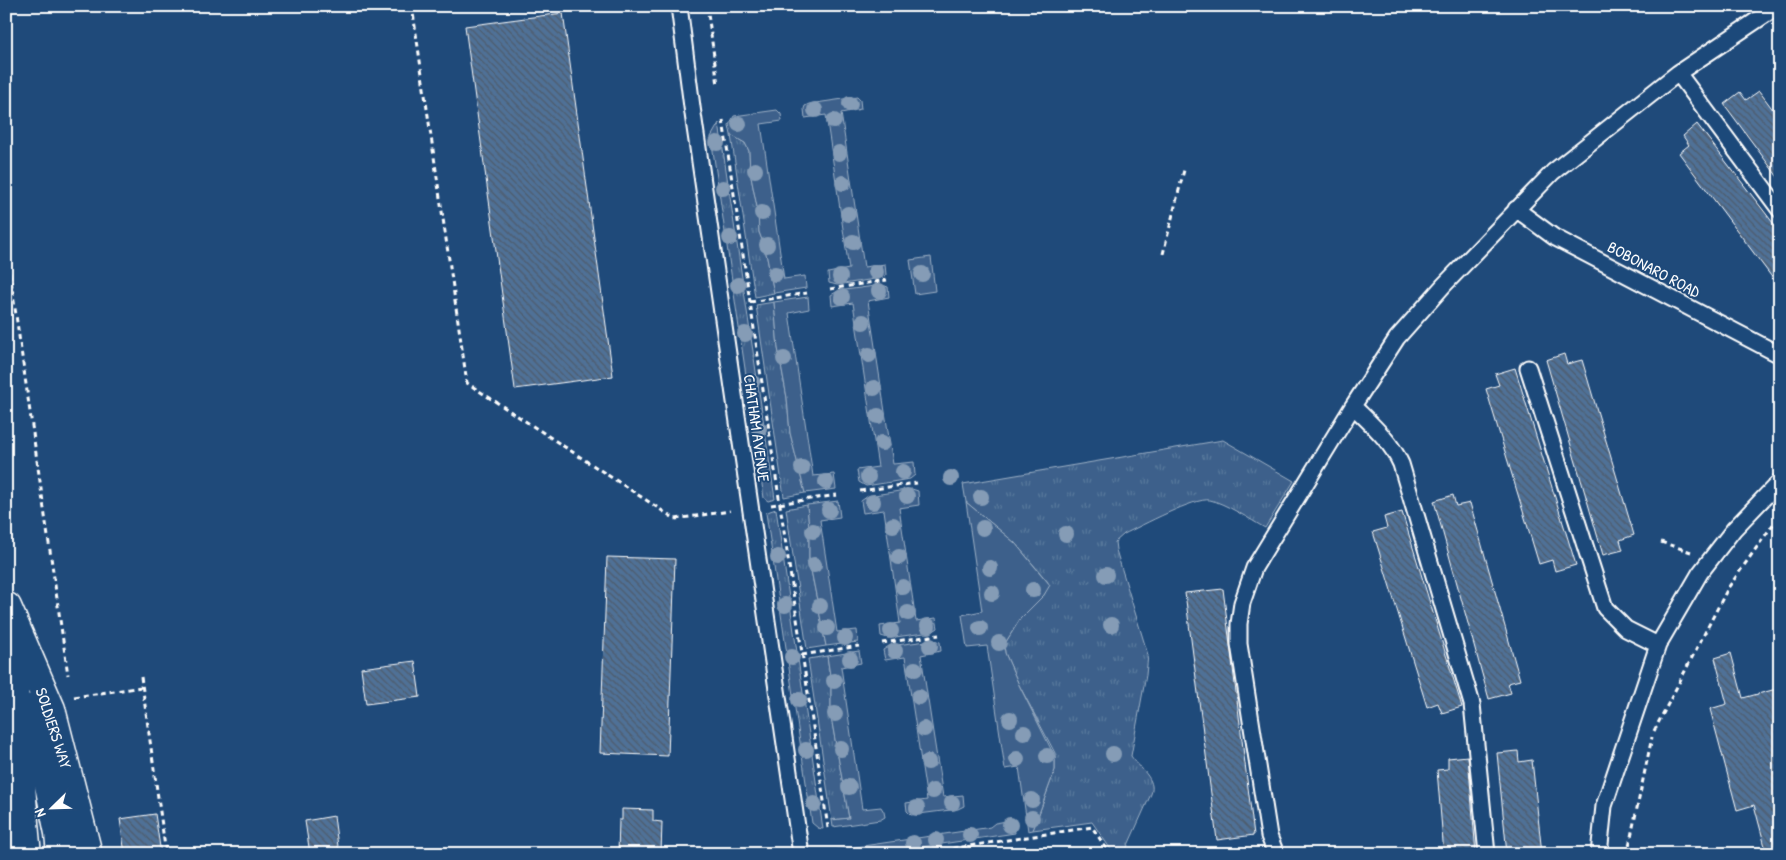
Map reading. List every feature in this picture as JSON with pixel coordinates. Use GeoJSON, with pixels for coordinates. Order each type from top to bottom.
{"type":"FeatureCollection","features":[{"type":"Feature","properties":{"kind":"street"},"geometry":{"type":"LineString","coordinates":[[6,606],[6,611]]}},
{"type":"Feature","properties":{"kind":"street","name":"SOLDIERS WAY"},"geometry":{"type":"LineString","coordinates":[[6,606],[27,854]]}},
{"type":"Feature","properties":{"kind":"street","name":"SOLDIERS WAY"},"geometry":{"type":"LineString","coordinates":[[6,606],[36,719],[59,833],[61,854]]}},
{"type":"Feature","properties":{"kind":"street","name":"SOLDIERS WAY"},"geometry":{"type":"LineString","coordinates":[[6,606],[51,709],[88,854]]}},
{"type":"Feature","properties":{"kind":"lane","name":"CHATHAM AVENUE"},"geometry":{"type":"LineString","coordinates":[[679,6],[693,116],[801,854]]}},
{"type":"Feature","properties":{"kind":"lane"},"geometry":{"type":"LineString","coordinates":[[1276,854],[1269,836],[1240,644],[1239,624],[1242,603],[1254,568],[1397,338],[1444,285],[1553,172],[1678,73],[1778,6]]}},
{"type":"Feature","properties":{"kind":"lane"},"geometry":{"type":"LineString","coordinates":[[1678,73],[1780,210]]}},
{"type":"Feature","properties":{"kind":"lane","name":"BOBONARO ROAD"},"geometry":{"type":"LineString","coordinates":[[1516,209],[1554,237],[1780,355]]}},
{"type":"Feature","properties":{"kind":"lane"},"geometry":{"type":"LineString","coordinates":[[1528,368],[1605,608],[1626,629],[1658,645]]}},
{"type":"Feature","properties":{"kind":"lane"},"geometry":{"type":"LineString","coordinates":[[1353,406],[1379,431],[1395,451],[1401,464],[1472,704],[1487,854]]}},
{"type":"Feature","properties":{"kind":"lane"},"geometry":{"type":"LineString","coordinates":[[1599,854],[1604,806],[1658,645],[1700,573],[1734,529],[1780,481]]}},
{"type":"Feature","properties":{"kind":"path"},"geometry":{"type":"LineString","coordinates":[[412,6],[467,383],[675,519],[837,495]]}},
{"type":"Feature","properties":{"kind":"path"},"geometry":{"type":"LineString","coordinates":[[707,6],[718,85]]}},
{"type":"Feature","properties":{"kind":"path"},"geometry":{"type":"LineString","coordinates":[[723,120],[828,828]]}},
{"type":"Feature","properties":{"kind":"path"},"geometry":{"type":"LineString","coordinates":[[1163,254],[1184,170]]}},
{"type":"Feature","properties":{"kind":"path"},"geometry":{"type":"LineString","coordinates":[[6,246],[68,678]]}},
{"type":"Feature","properties":{"kind":"path"},"geometry":{"type":"LineString","coordinates":[[830,289],[887,280]]}},
{"type":"Feature","properties":{"kind":"path"},"geometry":{"type":"LineString","coordinates":[[750,302],[807,293]]}},
{"type":"Feature","properties":{"kind":"path"},"geometry":{"type":"LineString","coordinates":[[860,492],[917,483]]}},
{"type":"Feature","properties":{"kind":"path"},"geometry":{"type":"LineString","coordinates":[[1629,854],[1629,846],[1652,734],[1728,588],[1774,523]]}},
{"type":"Feature","properties":{"kind":"path"},"geometry":{"type":"LineString","coordinates":[[882,643],[939,635]]}},
{"type":"Feature","properties":{"kind":"path"},"geometry":{"type":"LineString","coordinates":[[802,655],[859,646]]}},
{"type":"Feature","properties":{"kind":"path"},"geometry":{"type":"LineString","coordinates":[[141,677],[166,854]]}},
{"type":"Feature","properties":{"kind":"path"},"geometry":{"type":"LineString","coordinates":[[72,706],[71,697],[142,687]]}},
{"type":"Feature","properties":{"kind":"path"},"geometry":{"type":"LineString","coordinates":[[917,854],[1092,827],[1110,854]]}},
{"type":"Feature","properties":{"kind":"path"},"geometry":{"type":"LineString","coordinates":[[950,849],[952,854]]}},
{"type":"Feature","properties":{"kind":"green space"},"geometry":{"type":"Polygon","coordinates":[[[857,97],[860,100],[861,109],[841,113],[864,267],[885,264],[886,275],[881,278],[837,285],[829,283],[828,273],[849,269],[826,115],[805,118],[804,109],[809,104],[857,97]]]}},
{"type":"Feature","properties":{"kind":"green space"},"geometry":{"type":"Polygon","coordinates":[[[777,110],[781,114],[782,121],[761,124],[784,279],[805,276],[806,288],[774,293],[765,248],[759,232],[758,212],[750,172],[749,151],[745,143],[731,135],[729,125],[734,116],[777,110]]]}},
{"type":"Feature","properties":{"kind":"green space"},"geometry":{"type":"Polygon","coordinates":[[[719,123],[775,499],[768,501],[764,498],[711,137],[719,123]]]}},
{"type":"Feature","properties":{"kind":"green space"},"geometry":{"type":"Polygon","coordinates":[[[731,135],[745,143],[749,151],[750,172],[758,212],[759,232],[765,248],[774,293],[755,297],[731,135]]]}},
{"type":"Feature","properties":{"kind":"green space"},"geometry":{"type":"Polygon","coordinates":[[[931,257],[935,291],[915,294],[910,260],[931,257]]]}},
{"type":"Feature","properties":{"kind":"green space"},"geometry":{"type":"Polygon","coordinates":[[[882,285],[888,287],[889,297],[868,301],[893,464],[914,462],[915,475],[910,479],[866,486],[859,482],[857,470],[878,467],[853,303],[832,306],[831,295],[838,291],[882,285]]]}},
{"type":"Feature","properties":{"kind":"green space"},"geometry":{"type":"Polygon","coordinates":[[[808,297],[809,309],[789,313],[813,476],[834,474],[836,489],[805,493],[790,433],[787,398],[778,348],[774,302],[808,297]]]}},
{"type":"Feature","properties":{"kind":"green space"},"geometry":{"type":"Polygon","coordinates":[[[774,302],[778,348],[787,398],[790,433],[805,493],[784,497],[756,305],[774,302]]]}},
{"type":"Feature","properties":{"kind":"green space"},"geometry":{"type":"Polygon","coordinates":[[[1223,440],[1294,481],[1265,528],[1223,505],[1210,500],[1203,500],[1181,507],[1155,519],[1124,534],[1115,542],[1148,655],[1131,756],[1152,783],[1151,794],[1124,854],[1114,854],[1092,822],[1033,830],[1055,770],[1055,753],[1019,685],[1005,653],[1004,645],[1020,619],[1044,595],[1048,582],[1015,543],[966,502],[963,484],[1223,440]]]}},
{"type":"Feature","properties":{"kind":"green space"},"geometry":{"type":"Polygon","coordinates":[[[912,489],[918,491],[919,505],[899,508],[916,621],[936,618],[938,628],[932,632],[888,638],[881,636],[880,626],[900,623],[884,510],[863,513],[861,501],[868,496],[912,489]]]}},
{"type":"Feature","properties":{"kind":"green space"},"geometry":{"type":"Polygon","coordinates":[[[838,501],[840,517],[820,520],[837,632],[857,630],[858,642],[826,646],[809,560],[807,505],[838,501]]]}},
{"type":"Feature","properties":{"kind":"green space"},"geometry":{"type":"Polygon","coordinates":[[[966,502],[1015,543],[1050,585],[1044,595],[1020,619],[1004,645],[1005,653],[1019,685],[1055,757],[1055,770],[1033,830],[1028,831],[1019,767],[1005,769],[987,646],[967,648],[962,615],[982,611],[966,502]]]}},
{"type":"Feature","properties":{"kind":"green space"},"geometry":{"type":"Polygon","coordinates":[[[807,505],[809,560],[826,646],[807,649],[786,509],[807,505]]]}},
{"type":"Feature","properties":{"kind":"green space"},"geometry":{"type":"Polygon","coordinates":[[[776,509],[823,829],[818,828],[812,823],[766,513],[776,509]]]}},
{"type":"Feature","properties":{"kind":"green space"},"geometry":{"type":"Polygon","coordinates":[[[934,640],[940,642],[941,651],[921,655],[943,797],[963,795],[964,806],[958,809],[911,815],[907,811],[906,803],[927,800],[905,657],[885,660],[883,650],[889,646],[934,640]]]}},
{"type":"Feature","properties":{"kind":"green space"},"geometry":{"type":"Polygon","coordinates":[[[859,651],[861,663],[841,667],[862,809],[881,807],[885,817],[880,820],[833,827],[832,820],[849,818],[831,717],[831,682],[827,656],[859,651]]]}},
{"type":"Feature","properties":{"kind":"green space"},"geometry":{"type":"Polygon","coordinates":[[[827,656],[831,682],[831,717],[849,818],[832,820],[808,659],[827,656]]]}},
{"type":"Feature","properties":{"kind":"green space"},"geometry":{"type":"Polygon","coordinates":[[[1013,820],[1015,833],[875,854],[837,854],[836,850],[985,828],[995,823],[1013,820]]]}},
{"type":"Feature","properties":{"kind":"building"},"geometry":{"type":"Polygon","coordinates":[[[563,13],[613,376],[515,389],[465,26],[563,13]]]}},
{"type":"Feature","properties":{"kind":"building"},"geometry":{"type":"Polygon","coordinates":[[[1759,91],[1780,119],[1780,180],[1724,104],[1740,92],[1746,100],[1759,91]]]}},
{"type":"Feature","properties":{"kind":"building"},"geometry":{"type":"Polygon","coordinates":[[[1697,124],[1780,232],[1780,288],[1679,153],[1689,145],[1683,136],[1697,124]]]}},
{"type":"Feature","properties":{"kind":"building"},"geometry":{"type":"Polygon","coordinates":[[[1564,354],[1567,364],[1582,360],[1634,535],[1620,540],[1623,550],[1603,555],[1546,360],[1564,354]]]}},
{"type":"Feature","properties":{"kind":"building"},"geometry":{"type":"Polygon","coordinates":[[[1515,368],[1576,565],[1555,571],[1552,560],[1539,564],[1486,389],[1499,385],[1495,374],[1515,368]]]}},
{"type":"Feature","properties":{"kind":"building"},"geometry":{"type":"Polygon","coordinates":[[[1453,495],[1456,506],[1470,503],[1520,680],[1508,683],[1511,693],[1489,699],[1434,501],[1453,495]]]}},
{"type":"Feature","properties":{"kind":"building"},"geometry":{"type":"Polygon","coordinates":[[[1402,512],[1462,707],[1442,713],[1438,703],[1427,707],[1373,532],[1387,528],[1384,517],[1402,512]]]}},
{"type":"Feature","properties":{"kind":"building"},"geometry":{"type":"Polygon","coordinates":[[[607,557],[675,559],[668,756],[600,753],[607,557]]]}},
{"type":"Feature","properties":{"kind":"building"},"geometry":{"type":"Polygon","coordinates":[[[1223,589],[1254,835],[1217,840],[1185,593],[1223,589]]]}},
{"type":"Feature","properties":{"kind":"building"},"geometry":{"type":"Polygon","coordinates":[[[1731,653],[1743,698],[1780,688],[1780,854],[1767,854],[1754,805],[1737,810],[1710,709],[1727,704],[1715,658],[1731,653]]]}},
{"type":"Feature","properties":{"kind":"building"},"geometry":{"type":"Polygon","coordinates":[[[415,661],[420,697],[366,704],[361,668],[415,661]]]}},
{"type":"Feature","properties":{"kind":"building"},"geometry":{"type":"Polygon","coordinates":[[[1518,751],[1519,762],[1532,760],[1542,854],[1507,854],[1497,753],[1518,751]]]}},
{"type":"Feature","properties":{"kind":"building"},"geometry":{"type":"Polygon","coordinates":[[[1468,756],[1476,854],[1444,854],[1437,770],[1448,769],[1448,758],[1468,756]]]}},
{"type":"Feature","properties":{"kind":"building"},"geometry":{"type":"Polygon","coordinates":[[[622,809],[653,810],[653,821],[662,822],[661,854],[618,854],[619,820],[622,820],[622,809]]]}},
{"type":"Feature","properties":{"kind":"building"},"geometry":{"type":"Polygon","coordinates":[[[155,814],[161,854],[125,854],[120,819],[155,814]]]}},
{"type":"Feature","properties":{"kind":"building"},"geometry":{"type":"Polygon","coordinates":[[[334,816],[339,854],[310,854],[305,821],[334,816]]]}}]}
